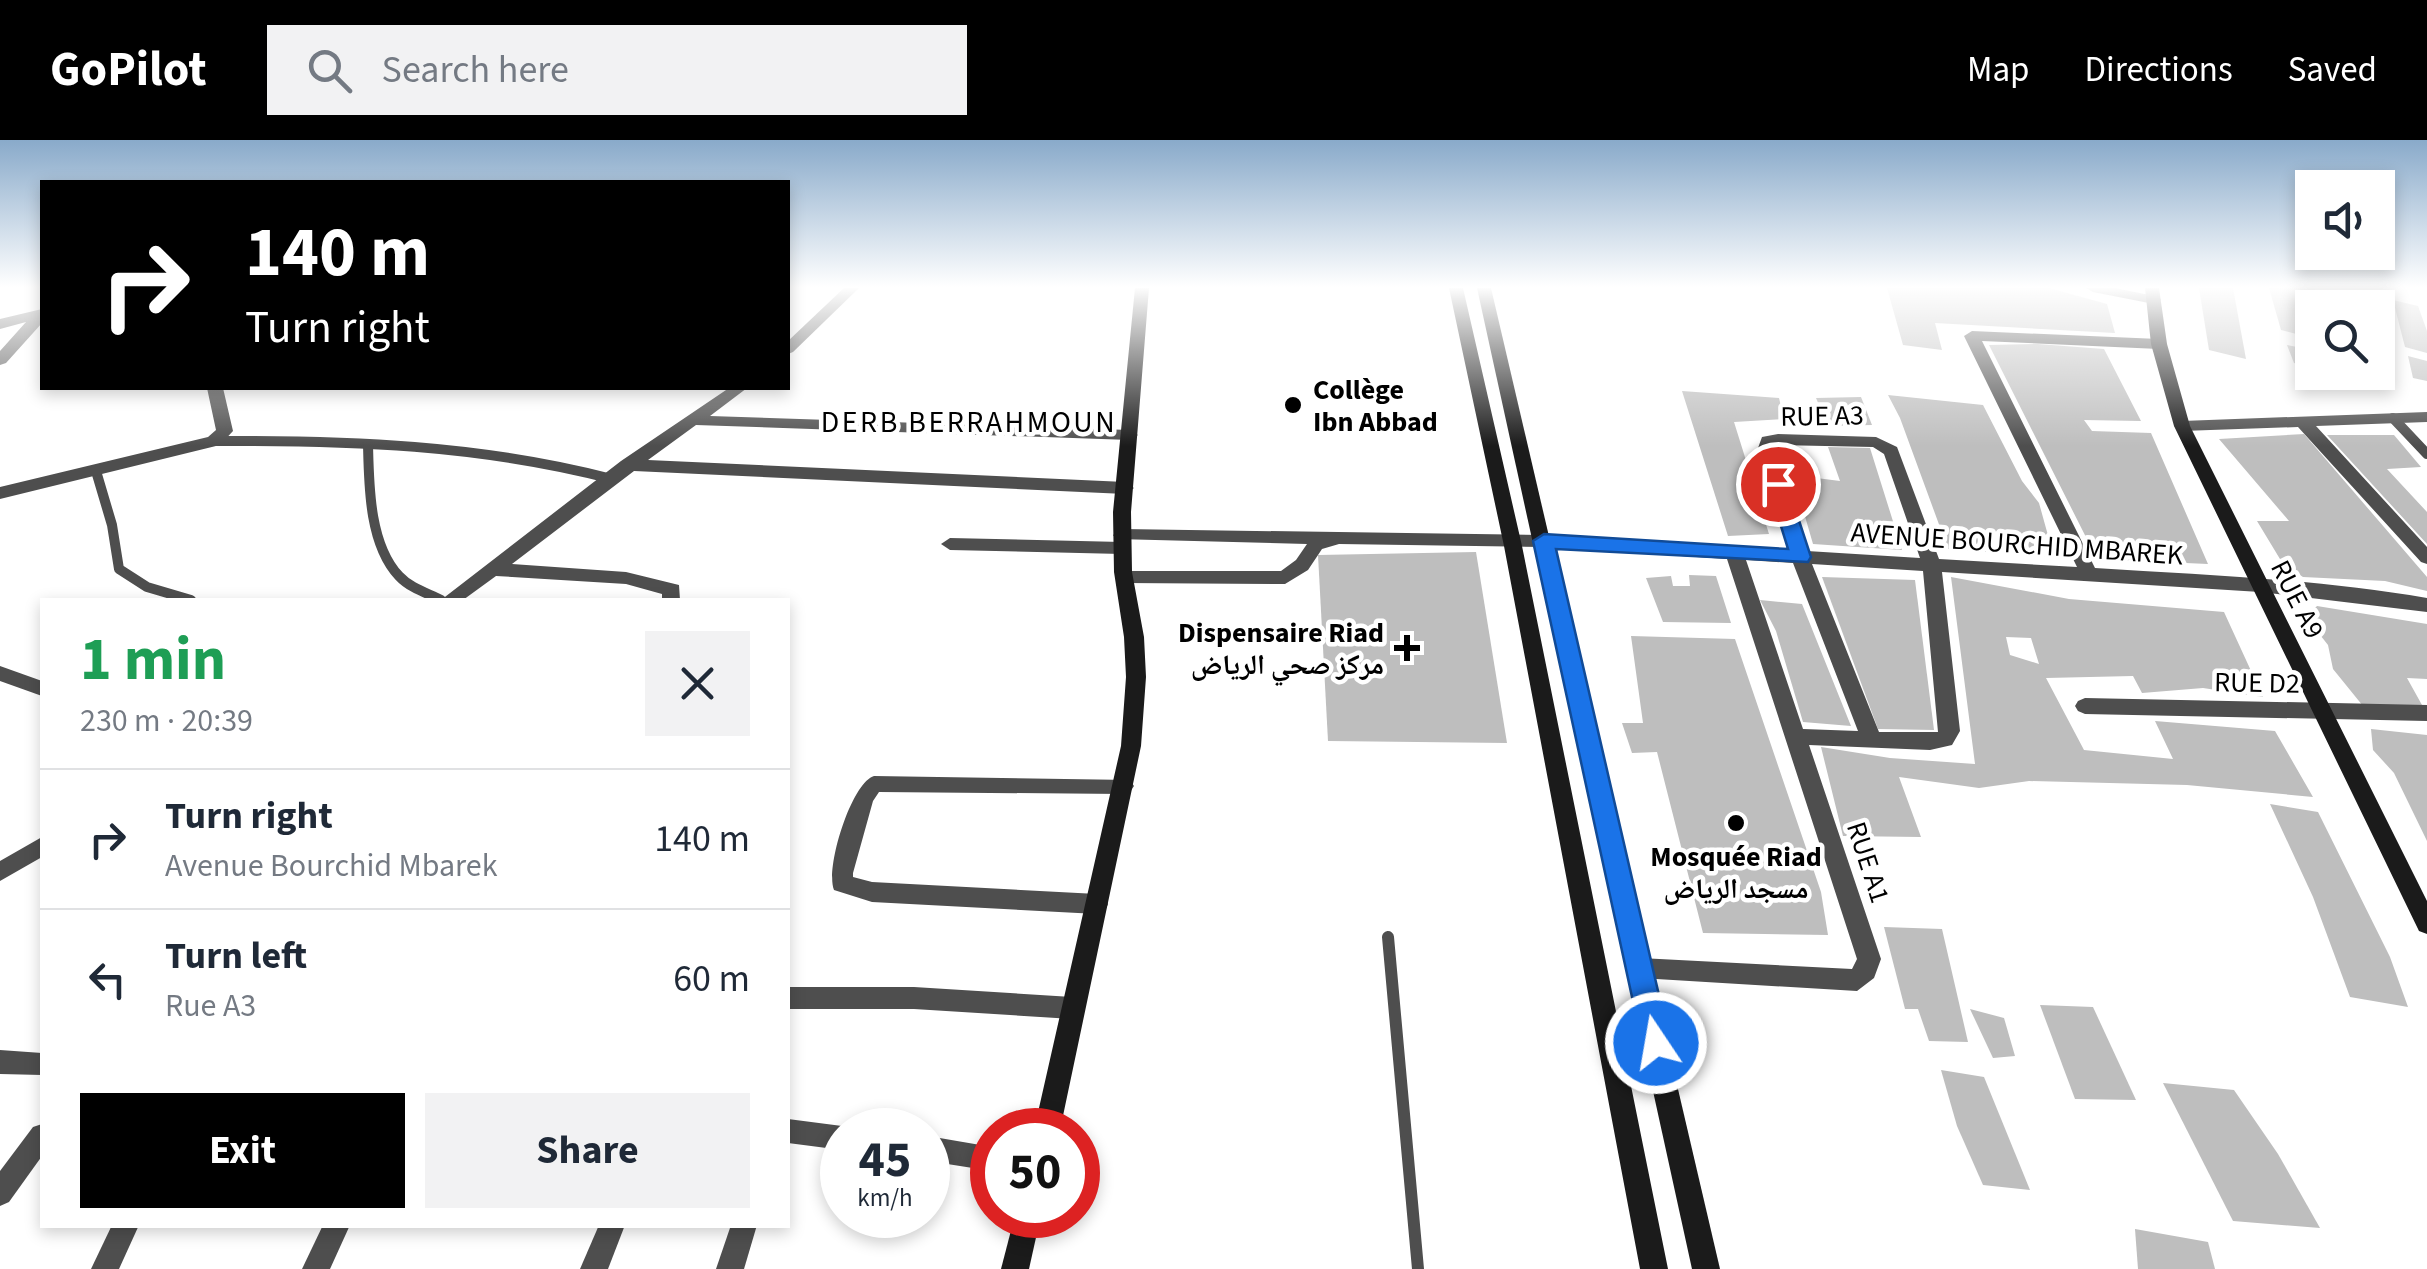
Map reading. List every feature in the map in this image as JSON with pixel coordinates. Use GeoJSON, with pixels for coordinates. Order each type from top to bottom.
{"type":"FeatureCollection","features":[{"type":"Feature","properties":{"kind":"main road"},"geometry":{"type":"LineString","coordinates":[[1052,1108],[1131,746],[1136,677],[1122,542],[1138,341]]}},
{"type":"Feature","properties":{"kind":"main road"},"geometry":{"type":"LineString","coordinates":[[1468,341],[1512,543],[1654,1269]]}},
{"type":"Feature","properties":{"kind":"main road"},"geometry":{"type":"LineString","coordinates":[[1496,341],[1706,1269]]}},
{"type":"Feature","properties":{"kind":"main road","name":"RUE A9"},"geometry":{"type":"LineString","coordinates":[[2158,341],[2182,426],[2427,924]]}},
{"type":"Feature","properties":{"kind":"main road"},"geometry":{"type":"LineString","coordinates":[[1015,1269],[1022,1238]]}},
{"type":"Feature","properties":{"kind":"street"},"geometry":{"type":"LineString","coordinates":[[0,360],[18,341]]}},
{"type":"Feature","properties":{"kind":"street"},"geometry":{"type":"LineString","coordinates":[[1974,341],[2090,576]]}},
{"type":"Feature","properties":{"kind":"street"},"geometry":{"type":"LineString","coordinates":[[2081,341],[2158,344]]}},
{"type":"Feature","properties":{"kind":"street"},"geometry":{"type":"LineString","coordinates":[[0,493],[214,441],[225,431],[215,390]]}},
{"type":"Feature","properties":{"kind":"street"},"geometry":{"type":"LineString","coordinates":[[453,598],[626,466],[736,390]]}},
{"type":"Feature","properties":{"kind":"street"},"geometry":{"type":"LineString","coordinates":[[2182,426],[2427,417]]}},
{"type":"Feature","properties":{"kind":"street"},"geometry":{"type":"LineString","coordinates":[[690,420],[1130,435]]}},
{"type":"Feature","properties":{"kind":"street"},"geometry":{"type":"LineString","coordinates":[[2302,422],[2427,558]]}},
{"type":"Feature","properties":{"kind":"street","name":"RUE A3"},"geometry":{"type":"LineString","coordinates":[[1768,441],[1886,445],[1932,565],[1950,731],[1945,739],[1872,740],[1800,557],[1766,448],[1768,441]]}},
{"type":"Feature","properties":{"kind":"street"},"geometry":{"type":"LineString","coordinates":[[626,466],[1125,488]]}},
{"type":"Feature","properties":{"kind":"street","name":"AVENUE BOURCHID MBAREK"},"geometry":{"type":"LineString","coordinates":[[950,544],[1544,541],[2260,584],[2381,596],[2427,605]]}},
{"type":"Feature","properties":{"kind":"street"},"geometry":{"type":"LineString","coordinates":[[1124,578],[1285,578],[1302,565],[1312,547],[1321,543],[1512,543]]}},
{"type":"Feature","properties":{"kind":"street","name":"RUE A1"},"geometry":{"type":"LineString","coordinates":[[1640,968],[1857,980],[1870,959],[1734,554]]}},
{"type":"Feature","properties":{"kind":"street"},"geometry":{"type":"LineString","coordinates":[[492,569],[646,581],[672,590],[671,598]]}},
{"type":"Feature","properties":{"kind":"street"},"geometry":{"type":"LineString","coordinates":[[0,674],[40,687]]}},
{"type":"Feature","properties":{"kind":"street","name":"RUE D2"},"geometry":{"type":"LineString","coordinates":[[2085,706],[2427,713]]}},
{"type":"Feature","properties":{"kind":"street"},"geometry":{"type":"LineString","coordinates":[[1796,737],[1872,740]]}},
{"type":"Feature","properties":{"kind":"street"},"geometry":{"type":"LineString","coordinates":[[1097,904],[872,892],[842,883],[842,873],[863,798],[874,784],[903,781],[1123,786]]}},
{"type":"Feature","properties":{"kind":"street"},"geometry":{"type":"LineString","coordinates":[[0,872],[40,847]]}},
{"type":"Feature","properties":{"kind":"street"},"geometry":{"type":"LineString","coordinates":[[790,998],[914,998],[1072,1008]]}},
{"type":"Feature","properties":{"kind":"street"},"geometry":{"type":"LineString","coordinates":[[0,1062],[40,1064]]}},
{"type":"Feature","properties":{"kind":"street"},"geometry":{"type":"LineString","coordinates":[[790,1131],[820,1135]]}},
{"type":"Feature","properties":{"kind":"street"},"geometry":{"type":"LineString","coordinates":[[0,1193],[40,1139]]}},
{"type":"Feature","properties":{"kind":"street"},"geometry":{"type":"LineString","coordinates":[[105,1269],[125,1228]]}},
{"type":"Feature","properties":{"kind":"street"},"geometry":{"type":"LineString","coordinates":[[316,1269],[336,1228]]}},
{"type":"Feature","properties":{"kind":"street"},"geometry":{"type":"LineString","coordinates":[[594,1269],[611,1228]]}},
{"type":"Feature","properties":{"kind":"street"},"geometry":{"type":"LineString","coordinates":[[730,1269],[743,1228]]}},
{"type":"Feature","properties":{"kind":"lane"},"geometry":{"type":"LineString","coordinates":[[2393,418],[2427,454]]}},
{"type":"Feature","properties":{"kind":"lane"},"geometry":{"type":"LineString","coordinates":[[214,441],[459,448],[524,456],[612,479]]}},
{"type":"Feature","properties":{"kind":"lane"},"geometry":{"type":"LineString","coordinates":[[368,444],[371,501],[387,557],[396,573],[408,583],[436,598]]}},
{"type":"Feature","properties":{"kind":"lane"},"geometry":{"type":"LineString","coordinates":[[96,471],[112,525],[119,570],[146,587],[184,598]]}},
{"type":"Feature","properties":{"kind":"lane"},"geometry":{"type":"LineString","coordinates":[[1388,938],[1418,1269]]}},
{"type":"Feature","properties":{"kind":"building"},"geometry":{"type":"Polygon","coordinates":[[[1902,341],[1940,341],[1942,350],[1903,345],[1902,341]]]}},
{"type":"Feature","properties":{"kind":"building"},"geometry":{"type":"Polygon","coordinates":[[[2207,341],[2243,341],[2246,359],[2209,350],[2207,341]]]}},
{"type":"Feature","properties":{"kind":"building"},"geometry":{"type":"Polygon","coordinates":[[[2403,341],[2427,341],[2427,353],[2405,347],[2403,341]]]}},
{"type":"Feature","properties":{"kind":"building"},"geometry":{"type":"Polygon","coordinates":[[[1989,345],[2104,349],[2141,421],[2084,420],[2092,431],[2151,433],[2208,564],[2097,559],[1989,345]]]}},
{"type":"Feature","properties":{"kind":"building"},"geometry":{"type":"Polygon","coordinates":[[[2287,345],[2295,347],[2294,363],[2287,345]]]}},
{"type":"Feature","properties":{"kind":"building"},"geometry":{"type":"Polygon","coordinates":[[[2408,356],[2427,361],[2427,381],[2413,378],[2408,356]]]}},
{"type":"Feature","properties":{"kind":"building"},"geometry":{"type":"Polygon","coordinates":[[[1682,391],[1779,398],[1784,419],[1734,422],[1769,534],[1728,536],[1682,391]]]}},
{"type":"Feature","properties":{"kind":"building"},"geometry":{"type":"Polygon","coordinates":[[[1888,395],[1983,405],[2022,481],[2039,503],[2054,557],[1948,549],[1888,395]]]}},
{"type":"Feature","properties":{"kind":"building"},"geometry":{"type":"Polygon","coordinates":[[[1861,397],[1872,425],[1828,426],[1816,398],[1861,397]]]}},
{"type":"Feature","properties":{"kind":"building"},"geometry":{"type":"Polygon","coordinates":[[[2304,434],[2427,577],[2427,591],[2385,581],[2303,577],[2283,564],[2257,521],[2289,521],[2219,439],[2304,434]]]}},
{"type":"Feature","properties":{"kind":"building"},"geometry":{"type":"Polygon","coordinates":[[[2327,435],[2394,435],[2421,467],[2387,469],[2427,512],[2427,544],[2327,435]]]}},
{"type":"Feature","properties":{"kind":"building"},"geometry":{"type":"Polygon","coordinates":[[[1828,447],[1870,448],[1902,550],[1813,544],[1793,475],[1840,481],[1828,447]]]}},
{"type":"Feature","properties":{"kind":"building","name":"Dispensaire Riad مركز صحي الرياض"},"geometry":{"type":"Polygon","coordinates":[[[1476,552],[1507,743],[1328,741],[1318,555],[1476,552]]]}},
{"type":"Feature","properties":{"kind":"building"},"geometry":{"type":"Polygon","coordinates":[[[1689,575],[1716,576],[1731,623],[1663,622],[1646,578],[1671,576],[1673,586],[1690,586],[1689,575]]]}},
{"type":"Feature","properties":{"kind":"building"},"geometry":{"type":"Polygon","coordinates":[[[1822,577],[1915,580],[1934,730],[1878,729],[1822,577]]]}},
{"type":"Feature","properties":{"kind":"building"},"geometry":{"type":"Polygon","coordinates":[[[1951,577],[2069,599],[2224,612],[2263,697],[2203,688],[2142,693],[2133,676],[2046,678],[2084,750],[2173,759],[2155,721],[2275,731],[2313,797],[2187,785],[2029,781],[1979,788],[1899,777],[1921,837],[1843,836],[1821,747],[1890,758],[1975,764],[1951,577]],[[2006,637],[2010,655],[2039,664],[2031,638],[2006,637]]]}},
{"type":"Feature","properties":{"kind":"building"},"geometry":{"type":"Polygon","coordinates":[[[1760,600],[1802,604],[1851,726],[1803,722],[1776,631],[1760,600]]]}},
{"type":"Feature","properties":{"kind":"building"},"geometry":{"type":"Polygon","coordinates":[[[2317,606],[2427,624],[2427,679],[2407,678],[2422,705],[2363,706],[2333,669],[2328,645],[2306,617],[2317,606]]]}},
{"type":"Feature","properties":{"kind":"building","name":"Mosquée Riad مسجد الرياض"},"geometry":{"type":"Polygon","coordinates":[[[1631,636],[1735,639],[1821,892],[1828,935],[1703,933],[1657,752],[1632,753],[1622,723],[1643,723],[1631,636]]]}},
{"type":"Feature","properties":{"kind":"building"},"geometry":{"type":"Polygon","coordinates":[[[2371,729],[2427,735],[2427,841],[2394,773],[2373,750],[2371,729]]]}},
{"type":"Feature","properties":{"kind":"building"},"geometry":{"type":"Polygon","coordinates":[[[2270,804],[2318,812],[2390,957],[2408,1007],[2350,997],[2313,897],[2270,804]]]}},
{"type":"Feature","properties":{"kind":"building"},"geometry":{"type":"Polygon","coordinates":[[[1884,927],[1942,929],[1968,1042],[1929,1041],[1918,1009],[1905,1009],[1884,927]]]}},
{"type":"Feature","properties":{"kind":"building"},"geometry":{"type":"Polygon","coordinates":[[[2040,1005],[2093,1007],[2136,1100],[2075,1099],[2040,1005]]]}},
{"type":"Feature","properties":{"kind":"building"},"geometry":{"type":"Polygon","coordinates":[[[1970,1009],[2004,1018],[2015,1056],[1993,1058],[1970,1009]]]}},
{"type":"Feature","properties":{"kind":"building"},"geometry":{"type":"Polygon","coordinates":[[[1941,1070],[1984,1077],[2030,1190],[1983,1185],[1957,1126],[1941,1070]]]}},
{"type":"Feature","properties":{"kind":"building"},"geometry":{"type":"Polygon","coordinates":[[[2163,1083],[2234,1090],[2278,1154],[2320,1228],[2233,1221],[2163,1083]]]}},
{"type":"Feature","properties":{"kind":"building"},"geometry":{"type":"Polygon","coordinates":[[[2135,1229],[2208,1242],[2215,1269],[2138,1269],[2135,1229]]]}},
{"type":"Feature","properties":{"kind":"place","name":"Collège Ibn Abbad"},"geometry":{"type":"Point","coordinates":[1293,405]}},
{"type":"Feature","properties":{"kind":"place","name":"Dispensaire Riad مركز صحي الرياض"},"geometry":{"type":"Point","coordinates":[1407,648]}},
{"type":"Feature","properties":{"kind":"place","name":"Mosquée Riad مسجد الرياض"},"geometry":{"type":"Point","coordinates":[1736,823]}},
{"type":"Feature","properties":{"kind":"district","name":"DERB BERRAHMOUN"},"geometry":{"type":"Point","coordinates":[969,422]}},
{"type":"Feature","properties":{"kind":"route"},"geometry":{"type":"LineString","coordinates":[[1656,1043],[1544,541],[1800,557],[1778,484]]}}]}
